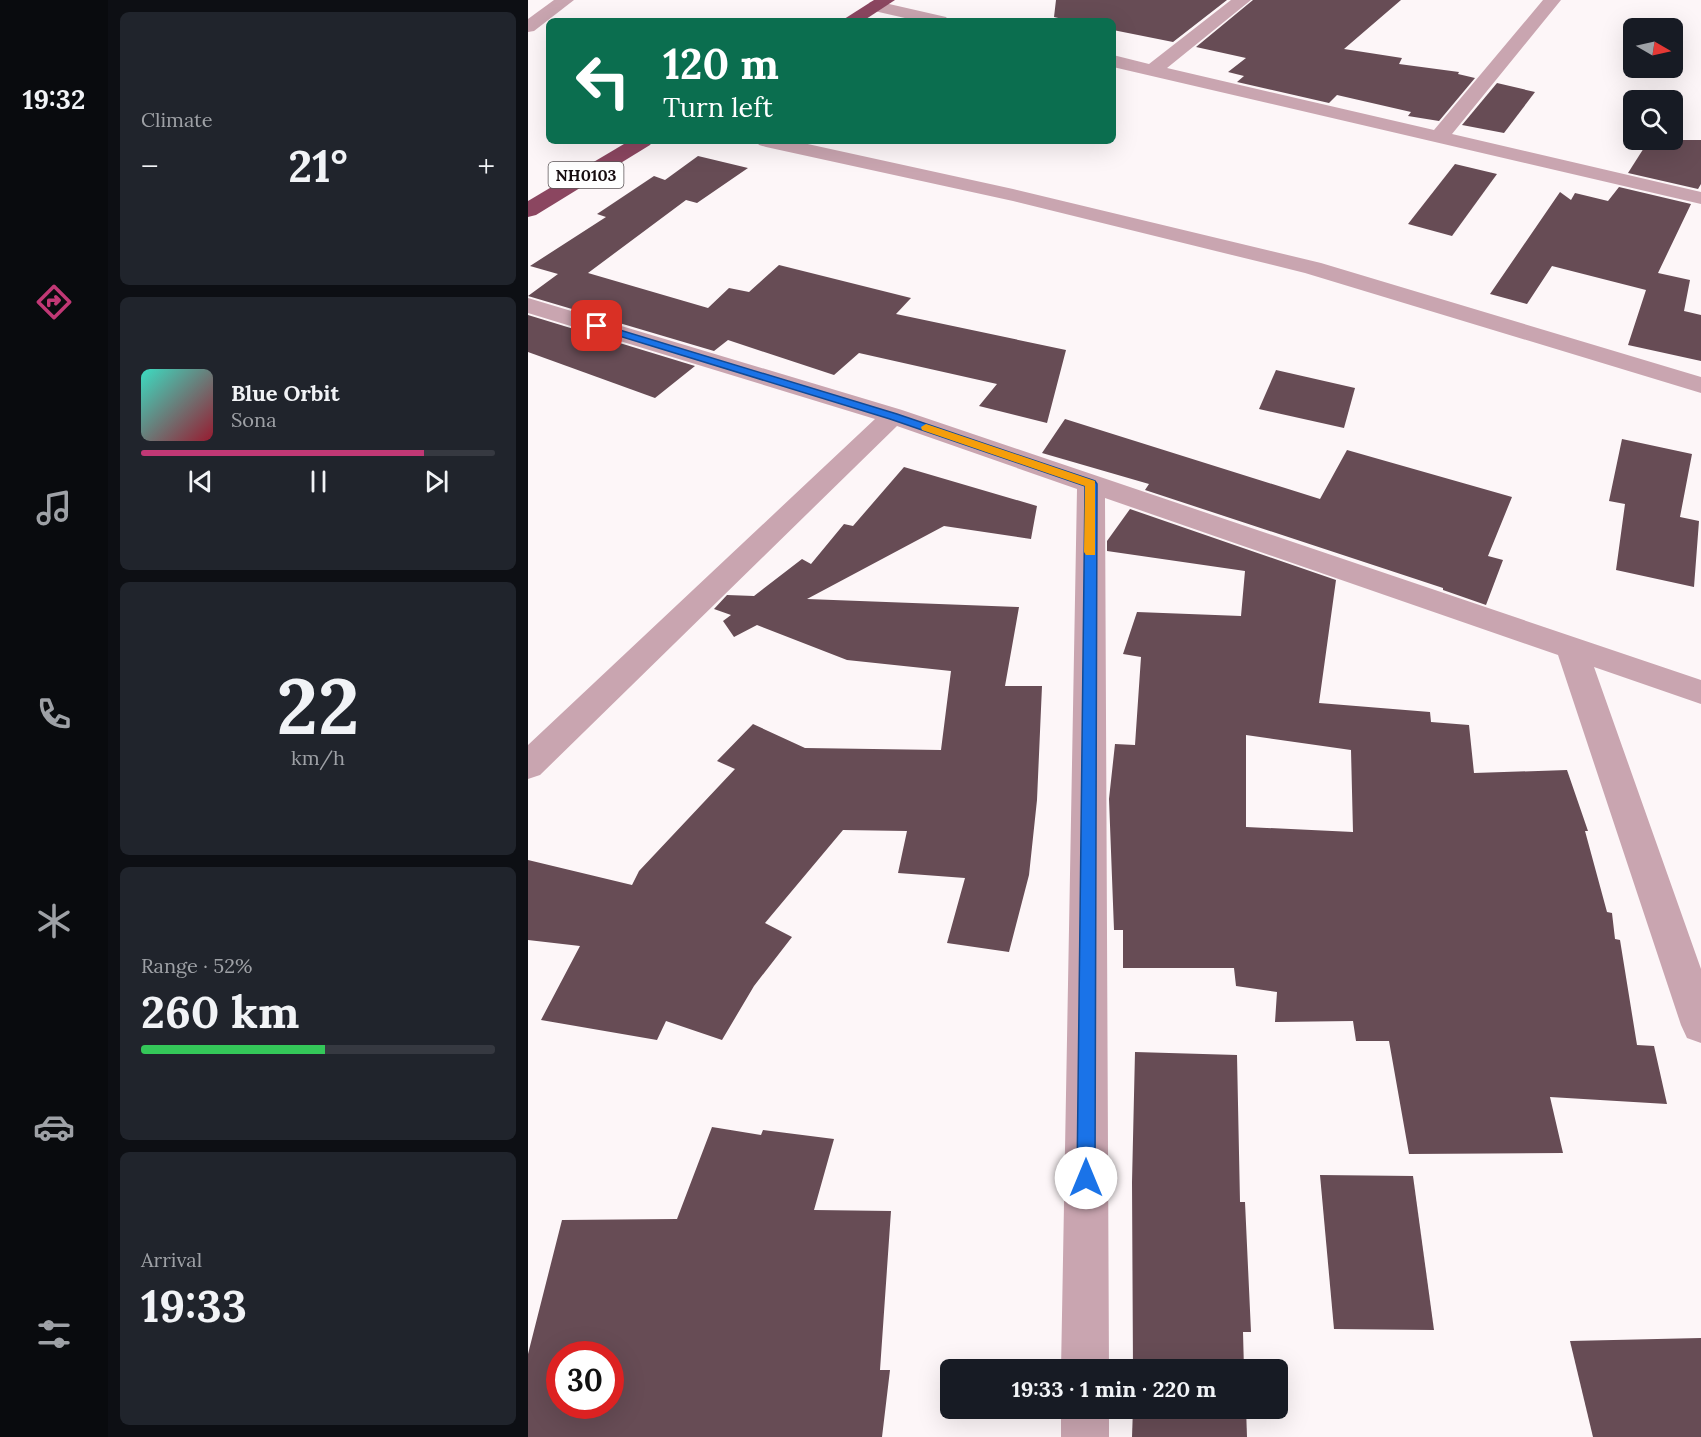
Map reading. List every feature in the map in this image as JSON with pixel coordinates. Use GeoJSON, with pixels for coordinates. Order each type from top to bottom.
{"type":"FeatureCollection","features":[{"type":"Feature","properties":{"kind":"highway"},"geometry":{"type":"LineString","coordinates":[[855,18],[881,3]]}},
{"type":"Feature","properties":{"kind":"highway","name":"NH0103"},"geometry":{"type":"LineString","coordinates":[[528,210],[638,144]]}},
{"type":"Feature","properties":{"kind":"street"},"geometry":{"type":"LineString","coordinates":[[528,27],[565,0]]}},
{"type":"Feature","properties":{"kind":"street"},"geometry":{"type":"LineString","coordinates":[[1153,70],[1242,0]]}},
{"type":"Feature","properties":{"kind":"street"},"geometry":{"type":"LineString","coordinates":[[1439,137],[1552,0]]}},
{"type":"Feature","properties":{"kind":"street"},"geometry":{"type":"LineString","coordinates":[[881,3],[930,18]]}},
{"type":"Feature","properties":{"kind":"street"},"geometry":{"type":"LineString","coordinates":[[1116,62],[1701,198]]}},
{"type":"Feature","properties":{"kind":"street"},"geometry":{"type":"LineString","coordinates":[[780,144],[1013,195],[1313,268],[1701,385]]}},
{"type":"Feature","properties":{"kind":"street"},"geometry":{"type":"LineString","coordinates":[[528,305],[893,416],[1701,692]]}},
{"type":"Feature","properties":{"kind":"street"},"geometry":{"type":"LineString","coordinates":[[528,766],[893,416]]}},
{"type":"Feature","properties":{"kind":"street"},"geometry":{"type":"LineString","coordinates":[[1085,1359],[1091,484]]}},
{"type":"Feature","properties":{"kind":"street"},"geometry":{"type":"LineString","coordinates":[[1571,648],[1701,1025]]}},
{"type":"Feature","properties":{"kind":"street"},"geometry":{"type":"LineString","coordinates":[[1084,1437],[1085,1419]]}},
{"type":"Feature","properties":{"kind":"building"},"geometry":{"type":"Polygon","coordinates":[[[1056,0],[1227,0],[1173,42],[1116,31],[1116,18],[1054,17],[1056,0]]]}},
{"type":"Feature","properties":{"kind":"building"},"geometry":{"type":"Polygon","coordinates":[[[1253,0],[1401,0],[1344,49],[1402,58],[1399,64],[1459,72],[1458,74],[1475,78],[1439,121],[1408,116],[1411,112],[1337,95],[1329,103],[1237,82],[1244,76],[1228,72],[1246,58],[1196,47],[1253,0]]]}},
{"type":"Feature","properties":{"kind":"building"},"geometry":{"type":"Polygon","coordinates":[[[1497,83],[1535,92],[1504,133],[1462,125],[1497,83]]]}},
{"type":"Feature","properties":{"kind":"building"},"geometry":{"type":"Polygon","coordinates":[[[1683,140],[1701,140],[1701,184],[1698,189],[1628,173],[1643,150],[1683,150],[1683,140]]]}},
{"type":"Feature","properties":{"kind":"building"},"geometry":{"type":"Polygon","coordinates":[[[698,156],[748,168],[697,203],[686,200],[588,273],[708,308],[729,288],[749,292],[779,265],[911,298],[896,314],[1066,350],[1047,423],[979,406],[997,384],[859,353],[834,375],[728,340],[714,351],[528,296],[558,274],[530,266],[606,217],[597,214],[654,176],[665,180],[698,156]]]}},
{"type":"Feature","properties":{"kind":"building"},"geometry":{"type":"Polygon","coordinates":[[[1455,164],[1497,174],[1452,236],[1408,224],[1455,164]]]}},
{"type":"Feature","properties":{"kind":"building"},"geometry":{"type":"Polygon","coordinates":[[[1619,187],[1691,204],[1658,273],[1690,280],[1684,311],[1701,315],[1701,361],[1628,345],[1646,290],[1552,266],[1527,304],[1490,294],[1560,192],[1571,200],[1575,193],[1608,201],[1619,187]]]}},
{"type":"Feature","properties":{"kind":"building"},"geometry":{"type":"Polygon","coordinates":[[[528,315],[695,366],[655,398],[528,352],[528,315]]]}},
{"type":"Feature","properties":{"kind":"building"},"geometry":{"type":"Polygon","coordinates":[[[1276,370],[1355,388],[1344,428],[1259,409],[1276,370]]]}},
{"type":"Feature","properties":{"kind":"building"},"geometry":{"type":"Polygon","coordinates":[[[1065,419],[1320,499],[1347,450],[1512,497],[1488,556],[1503,560],[1486,605],[1443,590],[1443,588],[1145,490],[1149,484],[1042,453],[1065,419]]]}},
{"type":"Feature","properties":{"kind":"building"},"geometry":{"type":"Polygon","coordinates":[[[1622,439],[1692,454],[1680,517],[1699,521],[1694,587],[1616,570],[1625,504],[1609,501],[1622,439]]]}},
{"type":"Feature","properties":{"kind":"building"},"geometry":{"type":"Polygon","coordinates":[[[904,467],[1037,506],[1031,539],[944,526],[807,599],[1019,607],[1005,686],[1042,686],[1037,800],[1029,875],[1009,952],[947,943],[965,878],[898,873],[907,831],[843,830],[765,923],[792,937],[754,986],[722,1040],[666,1021],[657,1040],[541,1020],[580,946],[528,940],[528,860],[632,885],[639,871],[735,769],[717,761],[753,724],[805,748],[941,750],[951,671],[847,660],[757,625],[734,637],[723,621],[731,615],[714,609],[727,595],[754,596],[802,559],[811,564],[844,524],[853,526],[904,467]]]}},
{"type":"Feature","properties":{"kind":"building"},"geometry":{"type":"Polygon","coordinates":[[[1130,509],[1336,580],[1319,703],[1430,712],[1431,722],[1469,725],[1474,773],[1567,770],[1588,831],[1585,831],[1607,912],[1612,913],[1615,939],[1620,940],[1637,1045],[1654,1046],[1667,1104],[1550,1097],[1563,1153],[1409,1154],[1389,1041],[1356,1041],[1353,1021],[1275,1022],[1277,992],[1236,986],[1234,968],[1123,968],[1123,930],[1114,930],[1109,799],[1115,744],[1135,745],[1141,657],[1123,654],[1137,612],[1241,616],[1245,571],[1107,551],[1107,541],[1130,509]],[[1246,735],[1246,827],[1353,832],[1351,750],[1246,735]]]}},
{"type":"Feature","properties":{"kind":"building"},"geometry":{"type":"Polygon","coordinates":[[[1135,1052],[1237,1055],[1240,1202],[1245,1202],[1251,1332],[1243,1332],[1244,1359],[1133,1359],[1132,1182],[1135,1052]]]}},
{"type":"Feature","properties":{"kind":"building"},"geometry":{"type":"Polygon","coordinates":[[[712,1127],[761,1135],[763,1130],[834,1139],[814,1210],[891,1211],[880,1370],[890,1370],[882,1437],[528,1437],[528,1354],[562,1220],[677,1219],[712,1127]]]}},
{"type":"Feature","properties":{"kind":"building"},"geometry":{"type":"Polygon","coordinates":[[[1320,1175],[1413,1176],[1434,1330],[1334,1329],[1320,1175]]]}},
{"type":"Feature","properties":{"kind":"building"},"geometry":{"type":"Polygon","coordinates":[[[1701,1338],[1701,1437],[1593,1437],[1570,1341],[1701,1338]]]}},
{"type":"Feature","properties":{"kind":"building"},"geometry":{"type":"Polygon","coordinates":[[[1133,1419],[1246,1419],[1247,1437],[1132,1437],[1133,1419]]]}},
{"type":"Feature","properties":{"kind":"slow traffic"},"geometry":{"type":"LineString","coordinates":[[926,427],[1091,484],[1091,552]]}},
{"type":"Feature","properties":{"kind":"route"},"geometry":{"type":"LineString","coordinates":[[597,326],[893,416],[1091,484],[1086,1178]]}}]}
